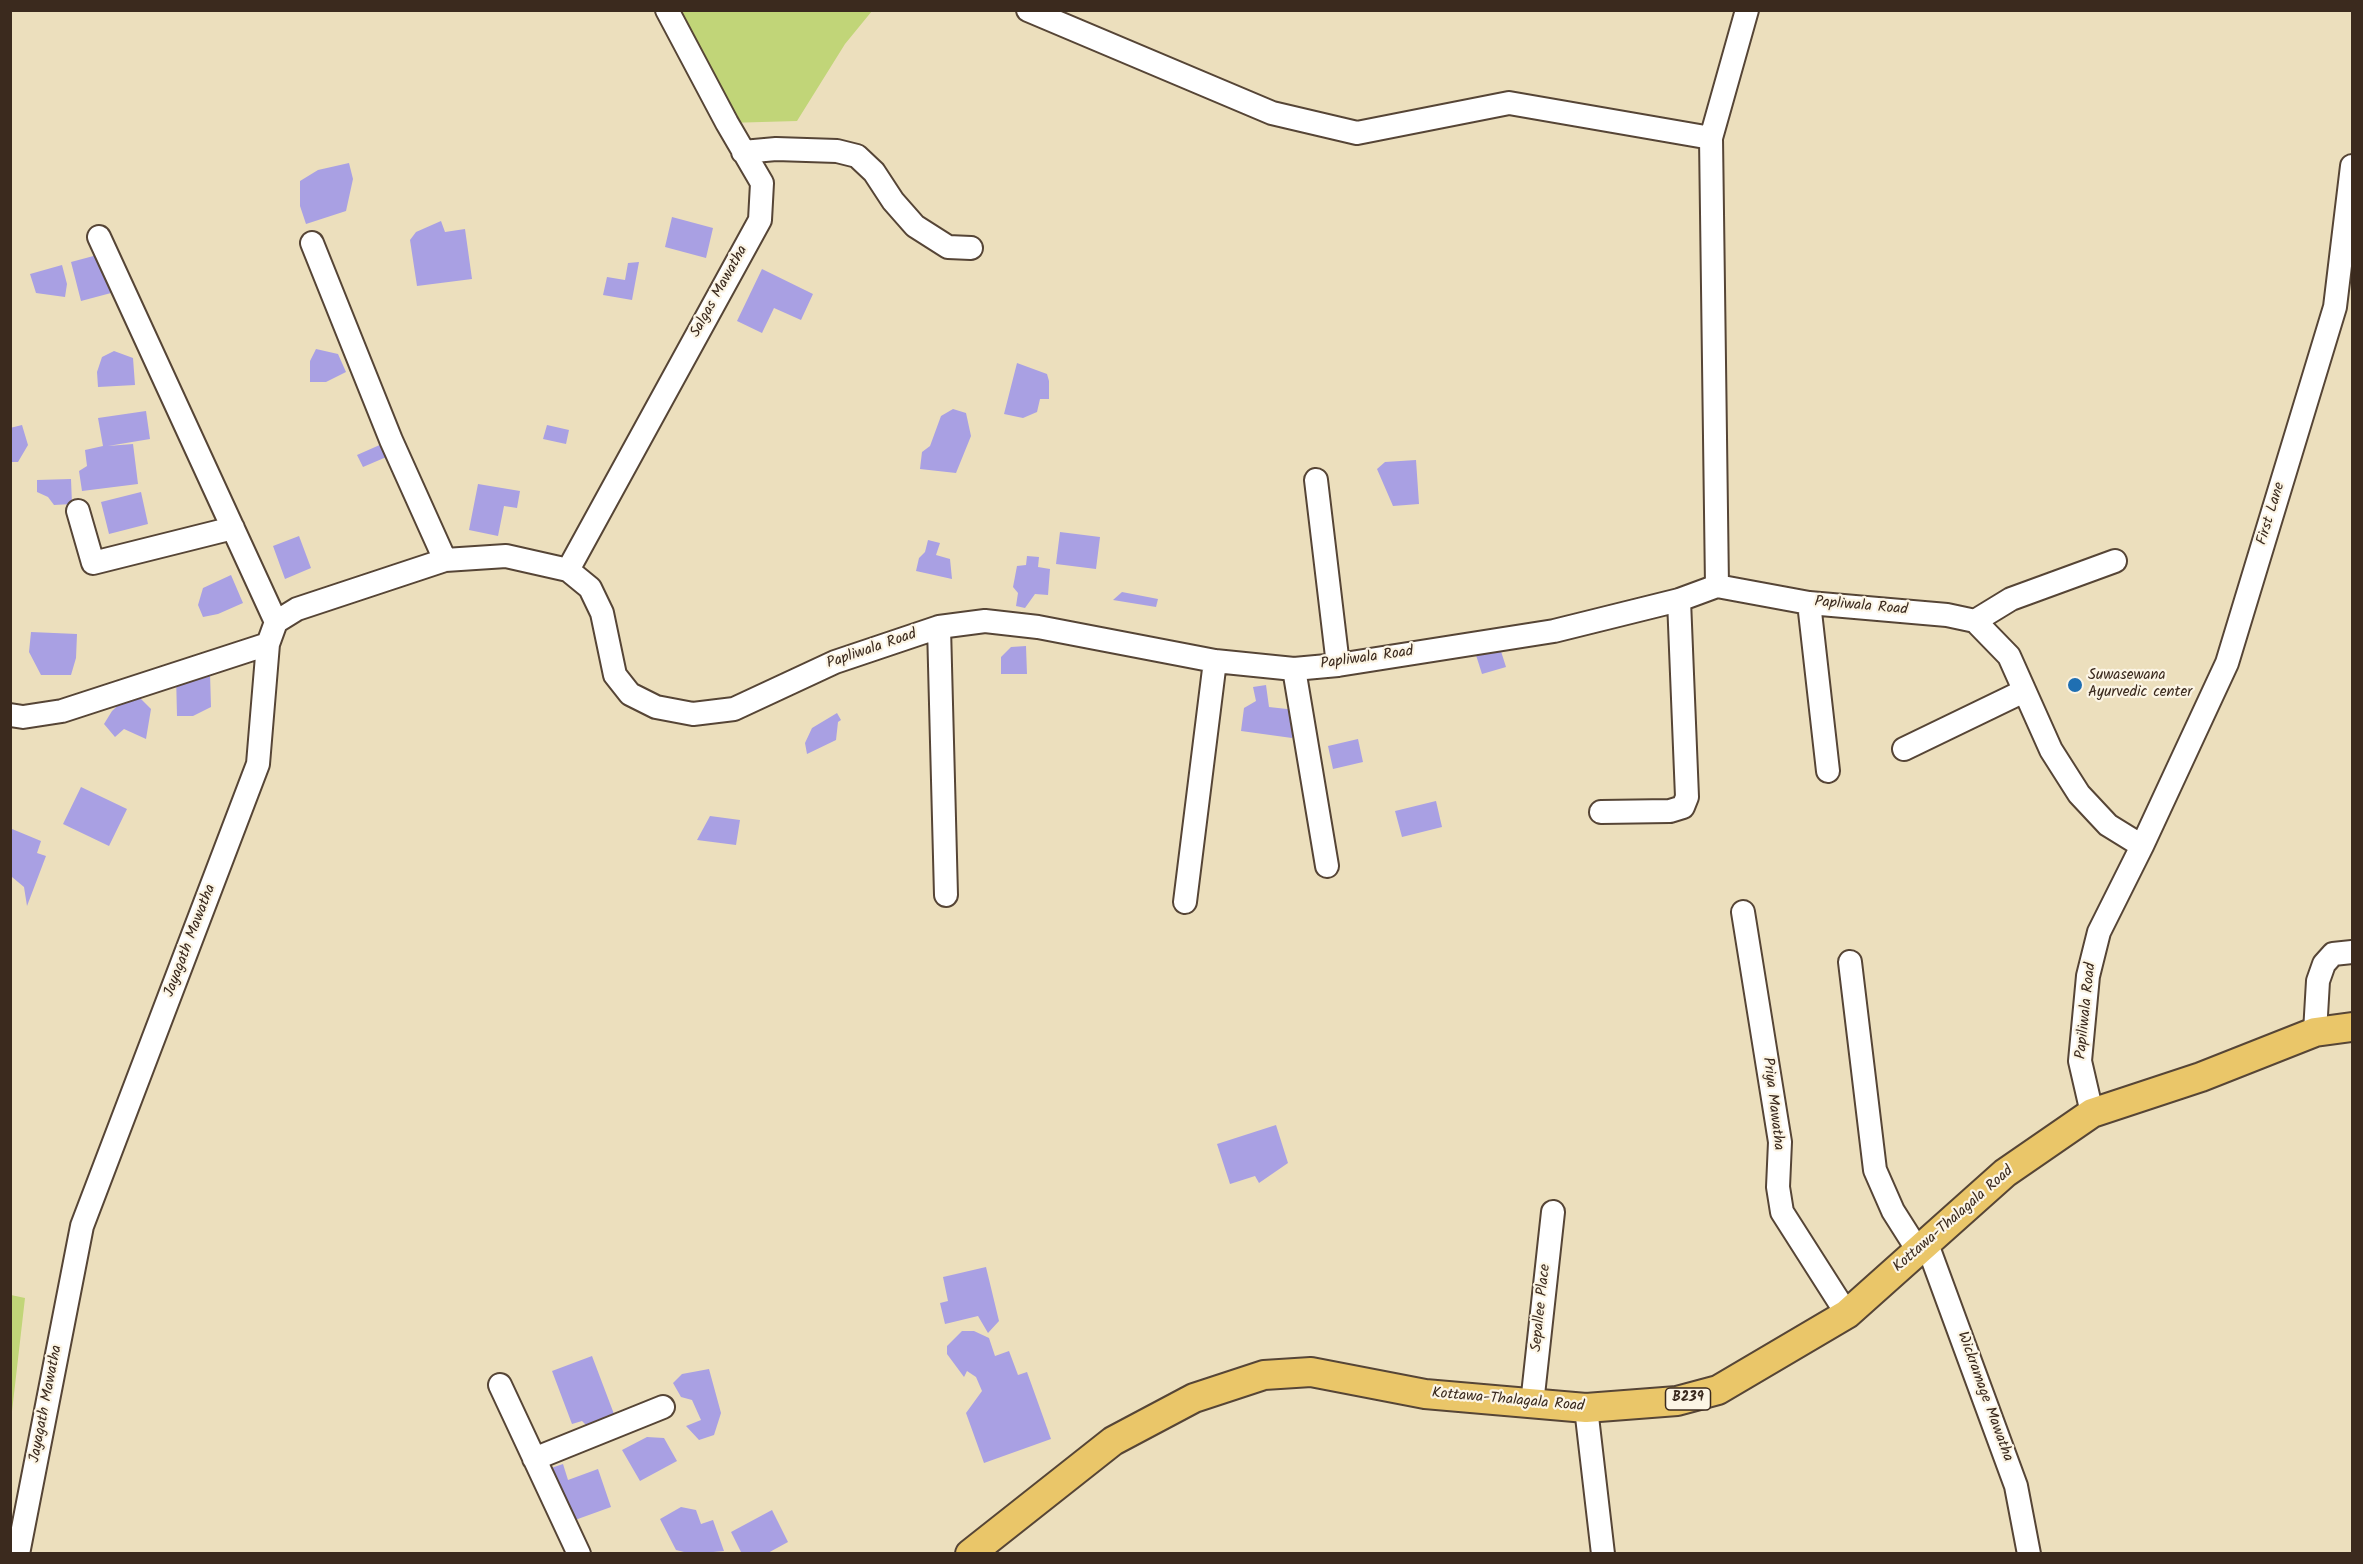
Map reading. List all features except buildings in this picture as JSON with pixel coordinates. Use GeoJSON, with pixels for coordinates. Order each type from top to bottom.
{"type":"FeatureCollection","features":[{"type":"Feature","properties":{"kind":"main road","name":"Kottawa-Thalagala Road"},"geometry":{"type":"LineString","coordinates":[[970,1554],[1113,1441],[1194,1398],[1264,1375],[1311,1372],[1425,1394],[1586,1408],[1677,1401],[1718,1390],[1847,1314],[2005,1173],[2092,1113],[2201,1077],[2315,1032],[2352,1027]]}},
{"type":"Feature","properties":{"kind":"street","name":"Salgas Mawatha"},"geometry":{"type":"LineString","coordinates":[[568,570],[760,219],[762,183],[667,10]]}},
{"type":"Feature","properties":{"kind":"street"},"geometry":{"type":"LineString","coordinates":[[1028,10],[1272,113],[1357,133],[1509,103],[1711,138]]}},
{"type":"Feature","properties":{"kind":"street"},"geometry":{"type":"LineString","coordinates":[[1717,586],[1711,138],[1747,10]]}},
{"type":"Feature","properties":{"kind":"street"},"geometry":{"type":"LineString","coordinates":[[743,152],[776,149],[827,150],[857,156],[874,172],[892,201],[915,226],[948,247],[971,248]]}},
{"type":"Feature","properties":{"kind":"street","name":"First Lane"},"geometry":{"type":"LineString","coordinates":[[2142,846],[2230,651],[2335,307],[2352,166]]}},
{"type":"Feature","properties":{"kind":"street"},"geometry":{"type":"LineString","coordinates":[[99,237],[276,622],[297,609],[445,560],[506,556],[568,570]]}},
{"type":"Feature","properties":{"kind":"street"},"geometry":{"type":"LineString","coordinates":[[312,243],[391,440],[445,560]]}},
{"type":"Feature","properties":{"kind":"street"},"geometry":{"type":"LineString","coordinates":[[1316,480],[1338,665]]}},
{"type":"Feature","properties":{"kind":"street"},"geometry":{"type":"LineString","coordinates":[[78,511],[93,563],[232,528]]}},
{"type":"Feature","properties":{"kind":"street"},"geometry":{"type":"LineString","coordinates":[[2115,561],[2012,599],[1975,621],[2009,656],[2051,750],[2079,794],[2108,825],[2142,846]]}},
{"type":"Feature","properties":{"kind":"street","name":"Papliwala Road"},"geometry":{"type":"LineString","coordinates":[[568,570],[590,588],[602,613],[615,675],[630,694],[656,707],[693,714],[734,709],[835,662],[939,627],[986,621],[1038,627],[1215,661],[1294,669],[1338,665],[1554,632],[1679,600],[1717,586],[1809,603],[1947,615],[1975,621]]}},
{"type":"Feature","properties":{"kind":"street"},"geometry":{"type":"LineString","coordinates":[[1600,812],[1670,811],[1683,807],[1687,797],[1679,600]]}},
{"type":"Feature","properties":{"kind":"street"},"geometry":{"type":"LineString","coordinates":[[1809,603],[1828,771]]}},
{"type":"Feature","properties":{"kind":"street","name":"Jayagath Mawatha"},"geometry":{"type":"LineString","coordinates":[[18,1554],[82,1226],[258,764],[268,644],[276,622]]}},
{"type":"Feature","properties":{"kind":"street"},"geometry":{"type":"LineString","coordinates":[[939,627],[946,895]]}},
{"type":"Feature","properties":{"kind":"street"},"geometry":{"type":"LineString","coordinates":[[10,715],[23,717],[62,711],[268,644]]}},
{"type":"Feature","properties":{"kind":"street"},"geometry":{"type":"LineString","coordinates":[[1185,902],[1215,661]]}},
{"type":"Feature","properties":{"kind":"street"},"geometry":{"type":"LineString","coordinates":[[1294,669],[1327,866]]}},
{"type":"Feature","properties":{"kind":"street"},"geometry":{"type":"LineString","coordinates":[[1904,749],[2024,692]]}},
{"type":"Feature","properties":{"kind":"street","name":"Papiliwala Road"},"geometry":{"type":"LineString","coordinates":[[2092,1113],[2080,1061],[2088,976],[2098,932],[2142,846]]}},
{"type":"Feature","properties":{"kind":"street","name":"Priya Mawatha"},"geometry":{"type":"LineString","coordinates":[[1743,912],[1780,1142],[1778,1187],[1782,1212],[1847,1314]]}},
{"type":"Feature","properties":{"kind":"street"},"geometry":{"type":"LineString","coordinates":[[2315,1032],[2318,981],[2324,964],[2333,954],[2352,952]]}},
{"type":"Feature","properties":{"kind":"street","name":"Wickramage Mawatha"},"geometry":{"type":"LineString","coordinates":[[1850,962],[1875,1170],[1893,1211],[1923,1248],[2016,1485],[2029,1554]]}},
{"type":"Feature","properties":{"kind":"street","name":"Sepallee Place"},"geometry":{"type":"LineString","coordinates":[[1532,1404],[1553,1212]]}},
{"type":"Feature","properties":{"kind":"street"},"geometry":{"type":"LineString","coordinates":[[500,1385],[579,1554]]}},
{"type":"Feature","properties":{"kind":"street"},"geometry":{"type":"LineString","coordinates":[[534,1459],[663,1407]]}},
{"type":"Feature","properties":{"kind":"street"},"geometry":{"type":"LineString","coordinates":[[1586,1408],[1603,1554]]}},
{"type":"Feature","properties":{"kind":"green space"},"geometry":{"type":"Polygon","coordinates":[[[667,11],[872,11],[845,44],[797,121],[727,123],[667,11]]]}},
{"type":"Feature","properties":{"kind":"green space"},"geometry":{"type":"Polygon","coordinates":[[[10,1295],[25,1298],[11,1420],[10,1295]]]}},
{"type":"Feature","properties":{"kind":"place","name":"Suwasewana Ayurvedic center"},"geometry":{"type":"Point","coordinates":[2075,685]}}]}
